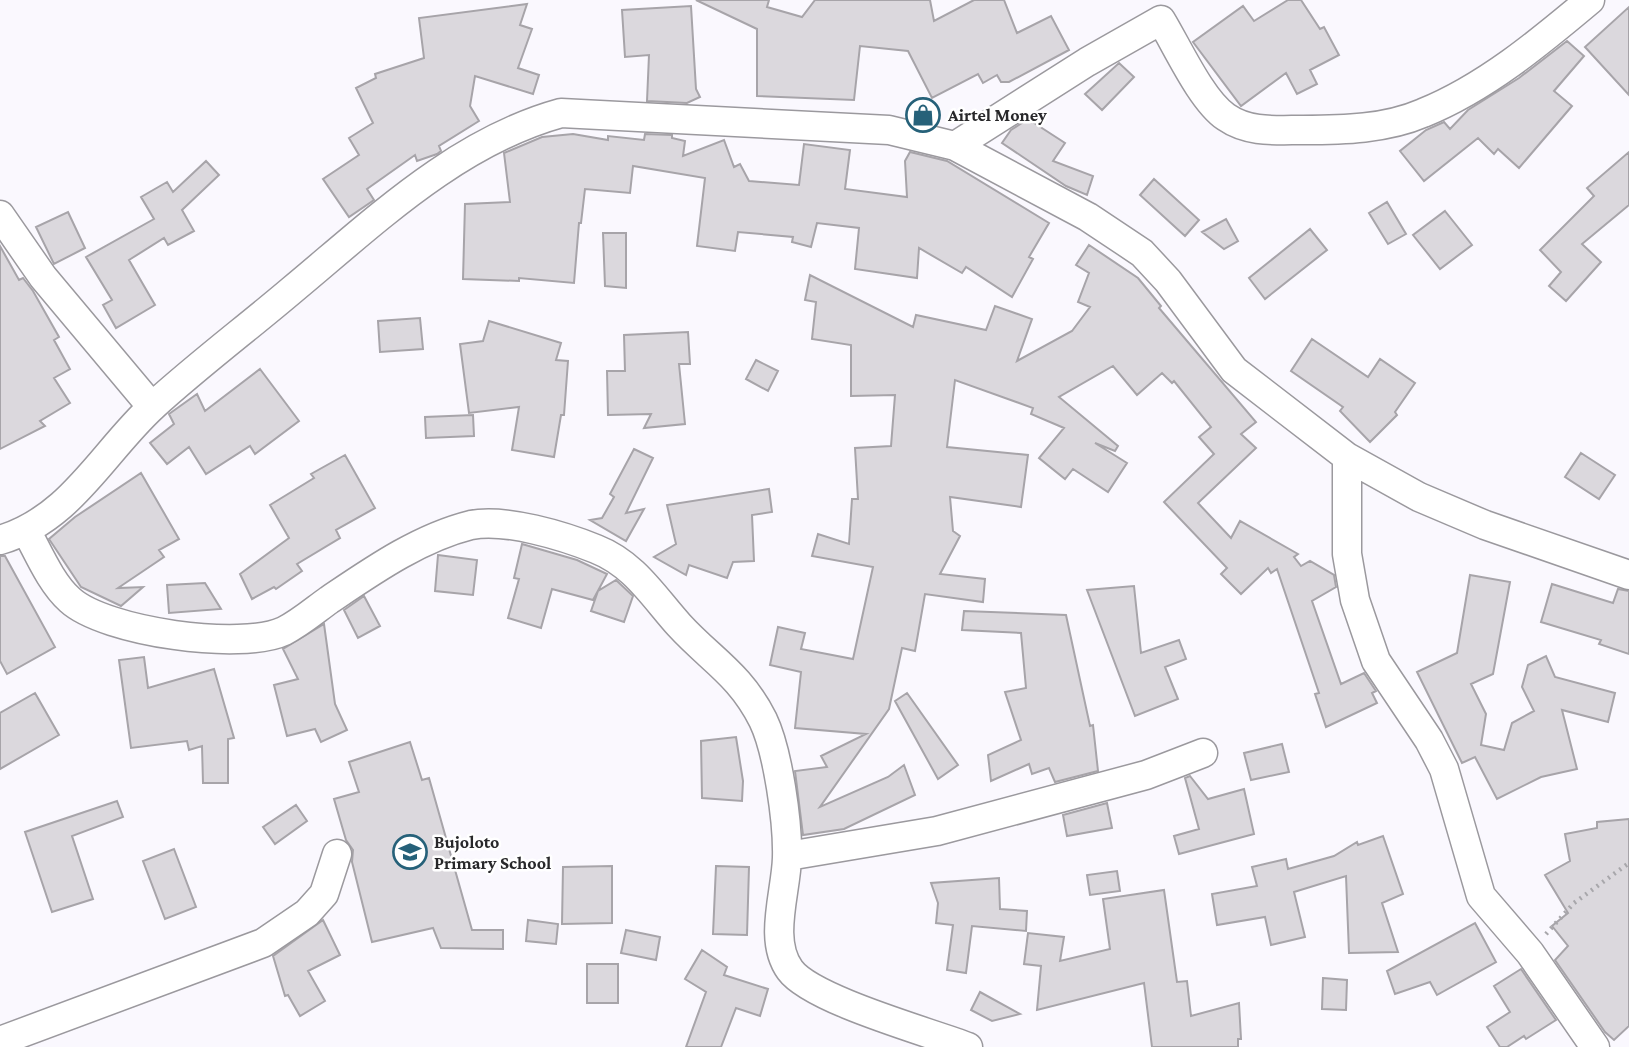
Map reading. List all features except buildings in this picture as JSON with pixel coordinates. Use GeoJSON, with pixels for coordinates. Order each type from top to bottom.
{"type":"FeatureCollection","features":[{"type":"Feature","properties":{"kind":"street"},"geometry":{"type":"LineString","coordinates":[[955,146],[1087,62],[1161,20],[1209,99],[1224,116],[1257,130],[1337,130],[1388,124],[1423,113],[1482,81],[1590,0]]}},
{"type":"Feature","properties":{"kind":"street"},"geometry":{"type":"LineString","coordinates":[[0,540],[27,532],[61,508],[152,407],[403,197],[456,160],[535,120],[561,113],[889,130],[955,146],[1088,216],[1142,253],[1168,281],[1234,370],[1347,457],[1419,498],[1485,525],[1629,576]]}},
{"type":"Feature","properties":{"kind":"street"},"geometry":{"type":"LineString","coordinates":[[0,215],[43,277],[152,407]]}},
{"type":"Feature","properties":{"kind":"street"},"geometry":{"type":"LineString","coordinates":[[1347,457],[1347,554],[1355,600],[1376,661],[1429,740],[1444,769],[1481,895],[1530,953],[1595,1047]]}},
{"type":"Feature","properties":{"kind":"street"},"geometry":{"type":"LineString","coordinates":[[27,532],[57,585],[71,602],[109,621],[181,637],[256,638],[283,631],[379,567],[444,533],[474,524],[496,523],[524,528],[596,549],[636,573],[679,625],[717,658],[748,694],[764,723],[775,756],[788,856],[779,936],[788,967],[799,981],[824,994],[968,1047]]}},
{"type":"Feature","properties":{"kind":"street"},"geometry":{"type":"LineString","coordinates":[[788,856],[937,831],[1146,775],[1203,753]]}},
{"type":"Feature","properties":{"kind":"street"},"geometry":{"type":"LineString","coordinates":[[0,1041],[263,943],[307,913],[324,894],[337,854]]}},
{"type":"Feature","properties":{"kind":"path"},"geometry":{"type":"LineString","coordinates":[[1530,953],[1574,902],[1629,863]]}},
{"type":"Feature","properties":{"kind":"place","name":"Airtel Money"},"geometry":{"type":"Point","coordinates":[923,115]}},
{"type":"Feature","properties":{"kind":"place","name":"Bujoloto Primary School"},"geometry":{"type":"Point","coordinates":[410,852]}}]}
